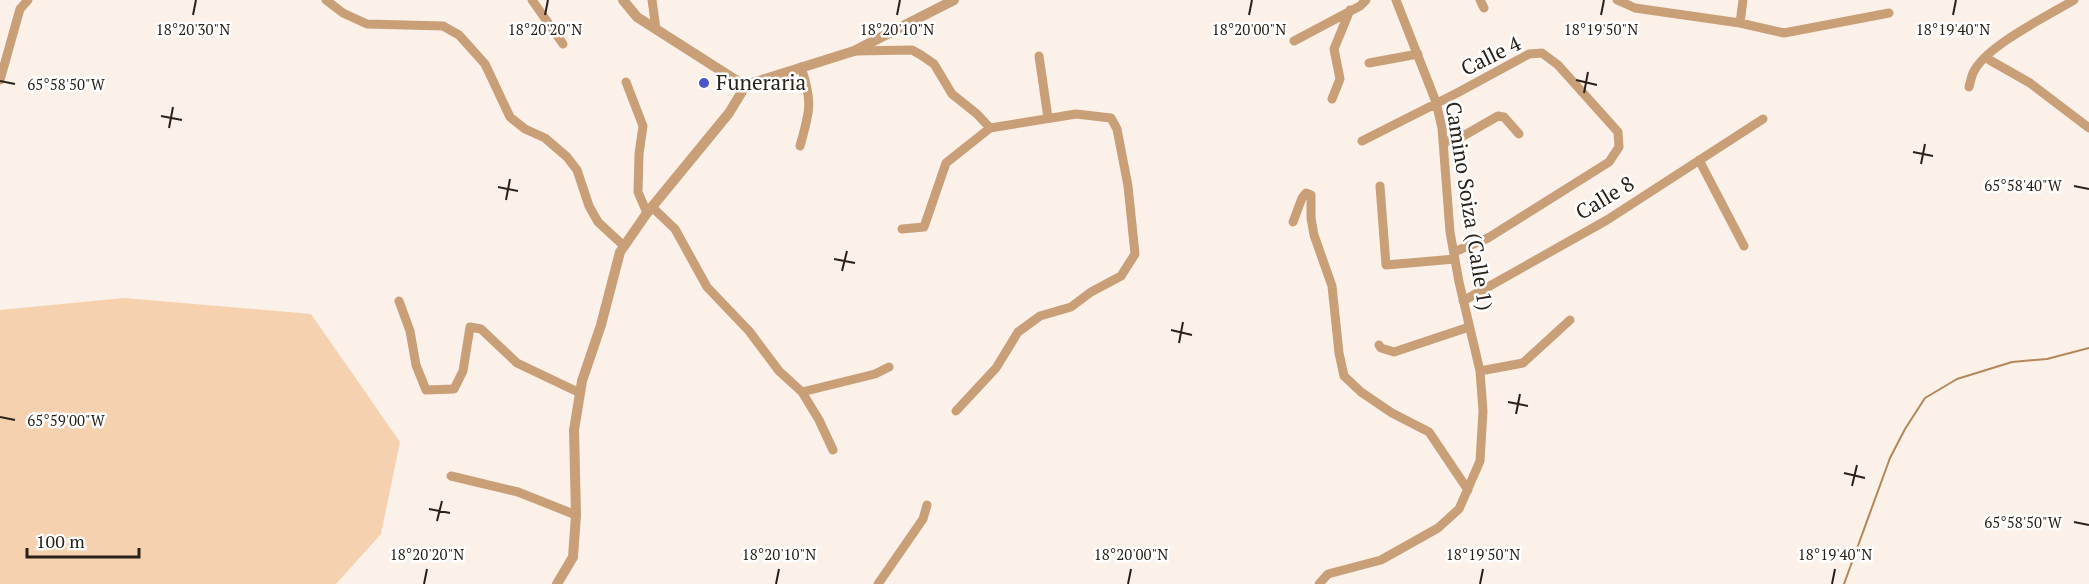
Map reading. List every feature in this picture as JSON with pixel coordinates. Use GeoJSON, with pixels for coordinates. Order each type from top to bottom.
{"type":"FeatureCollection","features":[{"type":"Feature","properties":{"kind":"street"},"geometry":{"type":"LineString","coordinates":[[0,80],[20,9],[28,0]]}},
{"type":"Feature","properties":{"kind":"street"},"geometry":{"type":"LineString","coordinates":[[326,0],[343,14],[367,24],[443,26],[459,35],[485,64],[510,117],[525,129],[545,138],[567,158],[577,170],[589,206],[598,222],[624,246]]}},
{"type":"Feature","properties":{"kind":"street"},"geometry":{"type":"LineString","coordinates":[[532,0],[563,44]]}},
{"type":"Feature","properties":{"kind":"street"},"geometry":{"type":"LineString","coordinates":[[623,0],[637,17],[745,86]]}},
{"type":"Feature","properties":{"kind":"street"},"geometry":{"type":"LineString","coordinates":[[652,0],[656,29]]}},
{"type":"Feature","properties":{"kind":"street"},"geometry":{"type":"LineString","coordinates":[[557,584],[573,557],[576,515],[574,430],[582,381],[601,325],[620,252],[624,246],[649,210],[729,113],[745,86],[854,51],[953,0]]}},
{"type":"Feature","properties":{"kind":"street"},"geometry":{"type":"LineString","coordinates":[[1294,41],[1360,6],[1366,0]]}},
{"type":"Feature","properties":{"kind":"street","name":"Camino Soiza (Calle 1)"},"geometry":{"type":"LineString","coordinates":[[1318,584],[1328,574],[1381,560],[1438,528],[1459,508],[1480,461],[1483,411],[1480,371],[1450,232],[1443,142],[1436,102],[1396,0]]}},
{"type":"Feature","properties":{"kind":"street"},"geometry":{"type":"LineString","coordinates":[[1617,0],[1635,9],[1740,23],[1784,33],[1889,13]]}},
{"type":"Feature","properties":{"kind":"street"},"geometry":{"type":"LineString","coordinates":[[1740,23],[1743,0]]}},
{"type":"Feature","properties":{"kind":"street"},"geometry":{"type":"LineString","coordinates":[[1969,87],[1973,72],[2003,43],[2074,0]]}},
{"type":"Feature","properties":{"kind":"street"},"geometry":{"type":"LineString","coordinates":[[1332,99],[1340,79],[1334,49],[1350,10]]}},
{"type":"Feature","properties":{"kind":"street"},"geometry":{"type":"LineString","coordinates":[[854,51],[912,50],[934,64],[952,94],[990,128]]}},
{"type":"Feature","properties":{"kind":"street","name":"Calle 4"},"geometry":{"type":"LineString","coordinates":[[1362,141],[1529,54],[1542,53],[1558,65],[1618,132],[1619,147],[1609,162],[1488,238],[1454,256]]}},
{"type":"Feature","properties":{"kind":"street"},"geometry":{"type":"LineString","coordinates":[[1369,63],[1418,54]]}},
{"type":"Feature","properties":{"kind":"street"},"geometry":{"type":"LineString","coordinates":[[1039,56],[1048,118]]}},
{"type":"Feature","properties":{"kind":"street"},"geometry":{"type":"LineString","coordinates":[[1986,58],[2030,83],[2089,128]]}},
{"type":"Feature","properties":{"kind":"street"},"geometry":{"type":"LineString","coordinates":[[800,146],[809,114],[810,92],[801,67]]}},
{"type":"Feature","properties":{"kind":"street"},"geometry":{"type":"LineString","coordinates":[[626,82],[643,126],[639,154],[638,192],[649,210],[675,229],[707,287],[749,331],[779,371],[802,393],[819,420],[833,450]]}},
{"type":"Feature","properties":{"kind":"street"},"geometry":{"type":"LineString","coordinates":[[902,229],[924,227],[946,163],[990,128],[1076,114],[1111,118],[1117,129],[1128,186],[1135,254],[1121,276],[1091,292],[1071,307],[1040,316],[1018,332],[996,368],[956,411]]}},
{"type":"Feature","properties":{"kind":"street"},"geometry":{"type":"LineString","coordinates":[[1443,142],[1458,139],[1498,116],[1504,117],[1519,134]]}},
{"type":"Feature","properties":{"kind":"street","name":"Calle 8"},"geometry":{"type":"LineString","coordinates":[[1464,301],[1607,219],[1763,119]]}},
{"type":"Feature","properties":{"kind":"street"},"geometry":{"type":"LineString","coordinates":[[1699,160],[1743,246]]}},
{"type":"Feature","properties":{"kind":"street"},"geometry":{"type":"LineString","coordinates":[[1380,186],[1386,265],[1454,256]]}},
{"type":"Feature","properties":{"kind":"street"},"geometry":{"type":"LineString","coordinates":[[1293,222],[1302,198],[1306,193],[1311,195],[1314,235],[1332,286],[1344,376],[1361,392],[1392,413],[1429,432],[1468,490]]}},
{"type":"Feature","properties":{"kind":"street"},"geometry":{"type":"LineString","coordinates":[[399,301],[410,331],[416,365],[426,390],[454,389],[463,371],[470,327],[481,329],[517,363],[580,393]]}},
{"type":"Feature","properties":{"kind":"street"},"geometry":{"type":"LineString","coordinates":[[1480,371],[1523,363],[1570,320]]}},
{"type":"Feature","properties":{"kind":"street"},"geometry":{"type":"LineString","coordinates":[[1379,345],[1381,348],[1394,352],[1469,327]]}},
{"type":"Feature","properties":{"kind":"street"},"geometry":{"type":"LineString","coordinates":[[802,393],[875,374],[889,368]]}},
{"type":"Feature","properties":{"kind":"street"},"geometry":{"type":"LineString","coordinates":[[451,476],[518,492],[576,515]]}},
{"type":"Feature","properties":{"kind":"street"},"geometry":{"type":"LineString","coordinates":[[878,584],[923,519],[927,505]]}},
{"type":"Feature","properties":{"kind":"shaded area"},"geometry":{"type":"Polygon","coordinates":[[[124,298],[311,314],[400,442],[381,534],[336,584],[0,584],[0,310],[124,298]]]}},
{"type":"Feature","properties":{"kind":"waterway"},"geometry":{"type":"LineString","coordinates":[[1844,584],[1890,458],[1925,398],[1957,379],[2012,362],[2047,359],[2089,348]]}},
{"type":"Feature","properties":{"kind":"place","name":"Funeraria"},"geometry":{"type":"Point","coordinates":[704,83]}}]}
